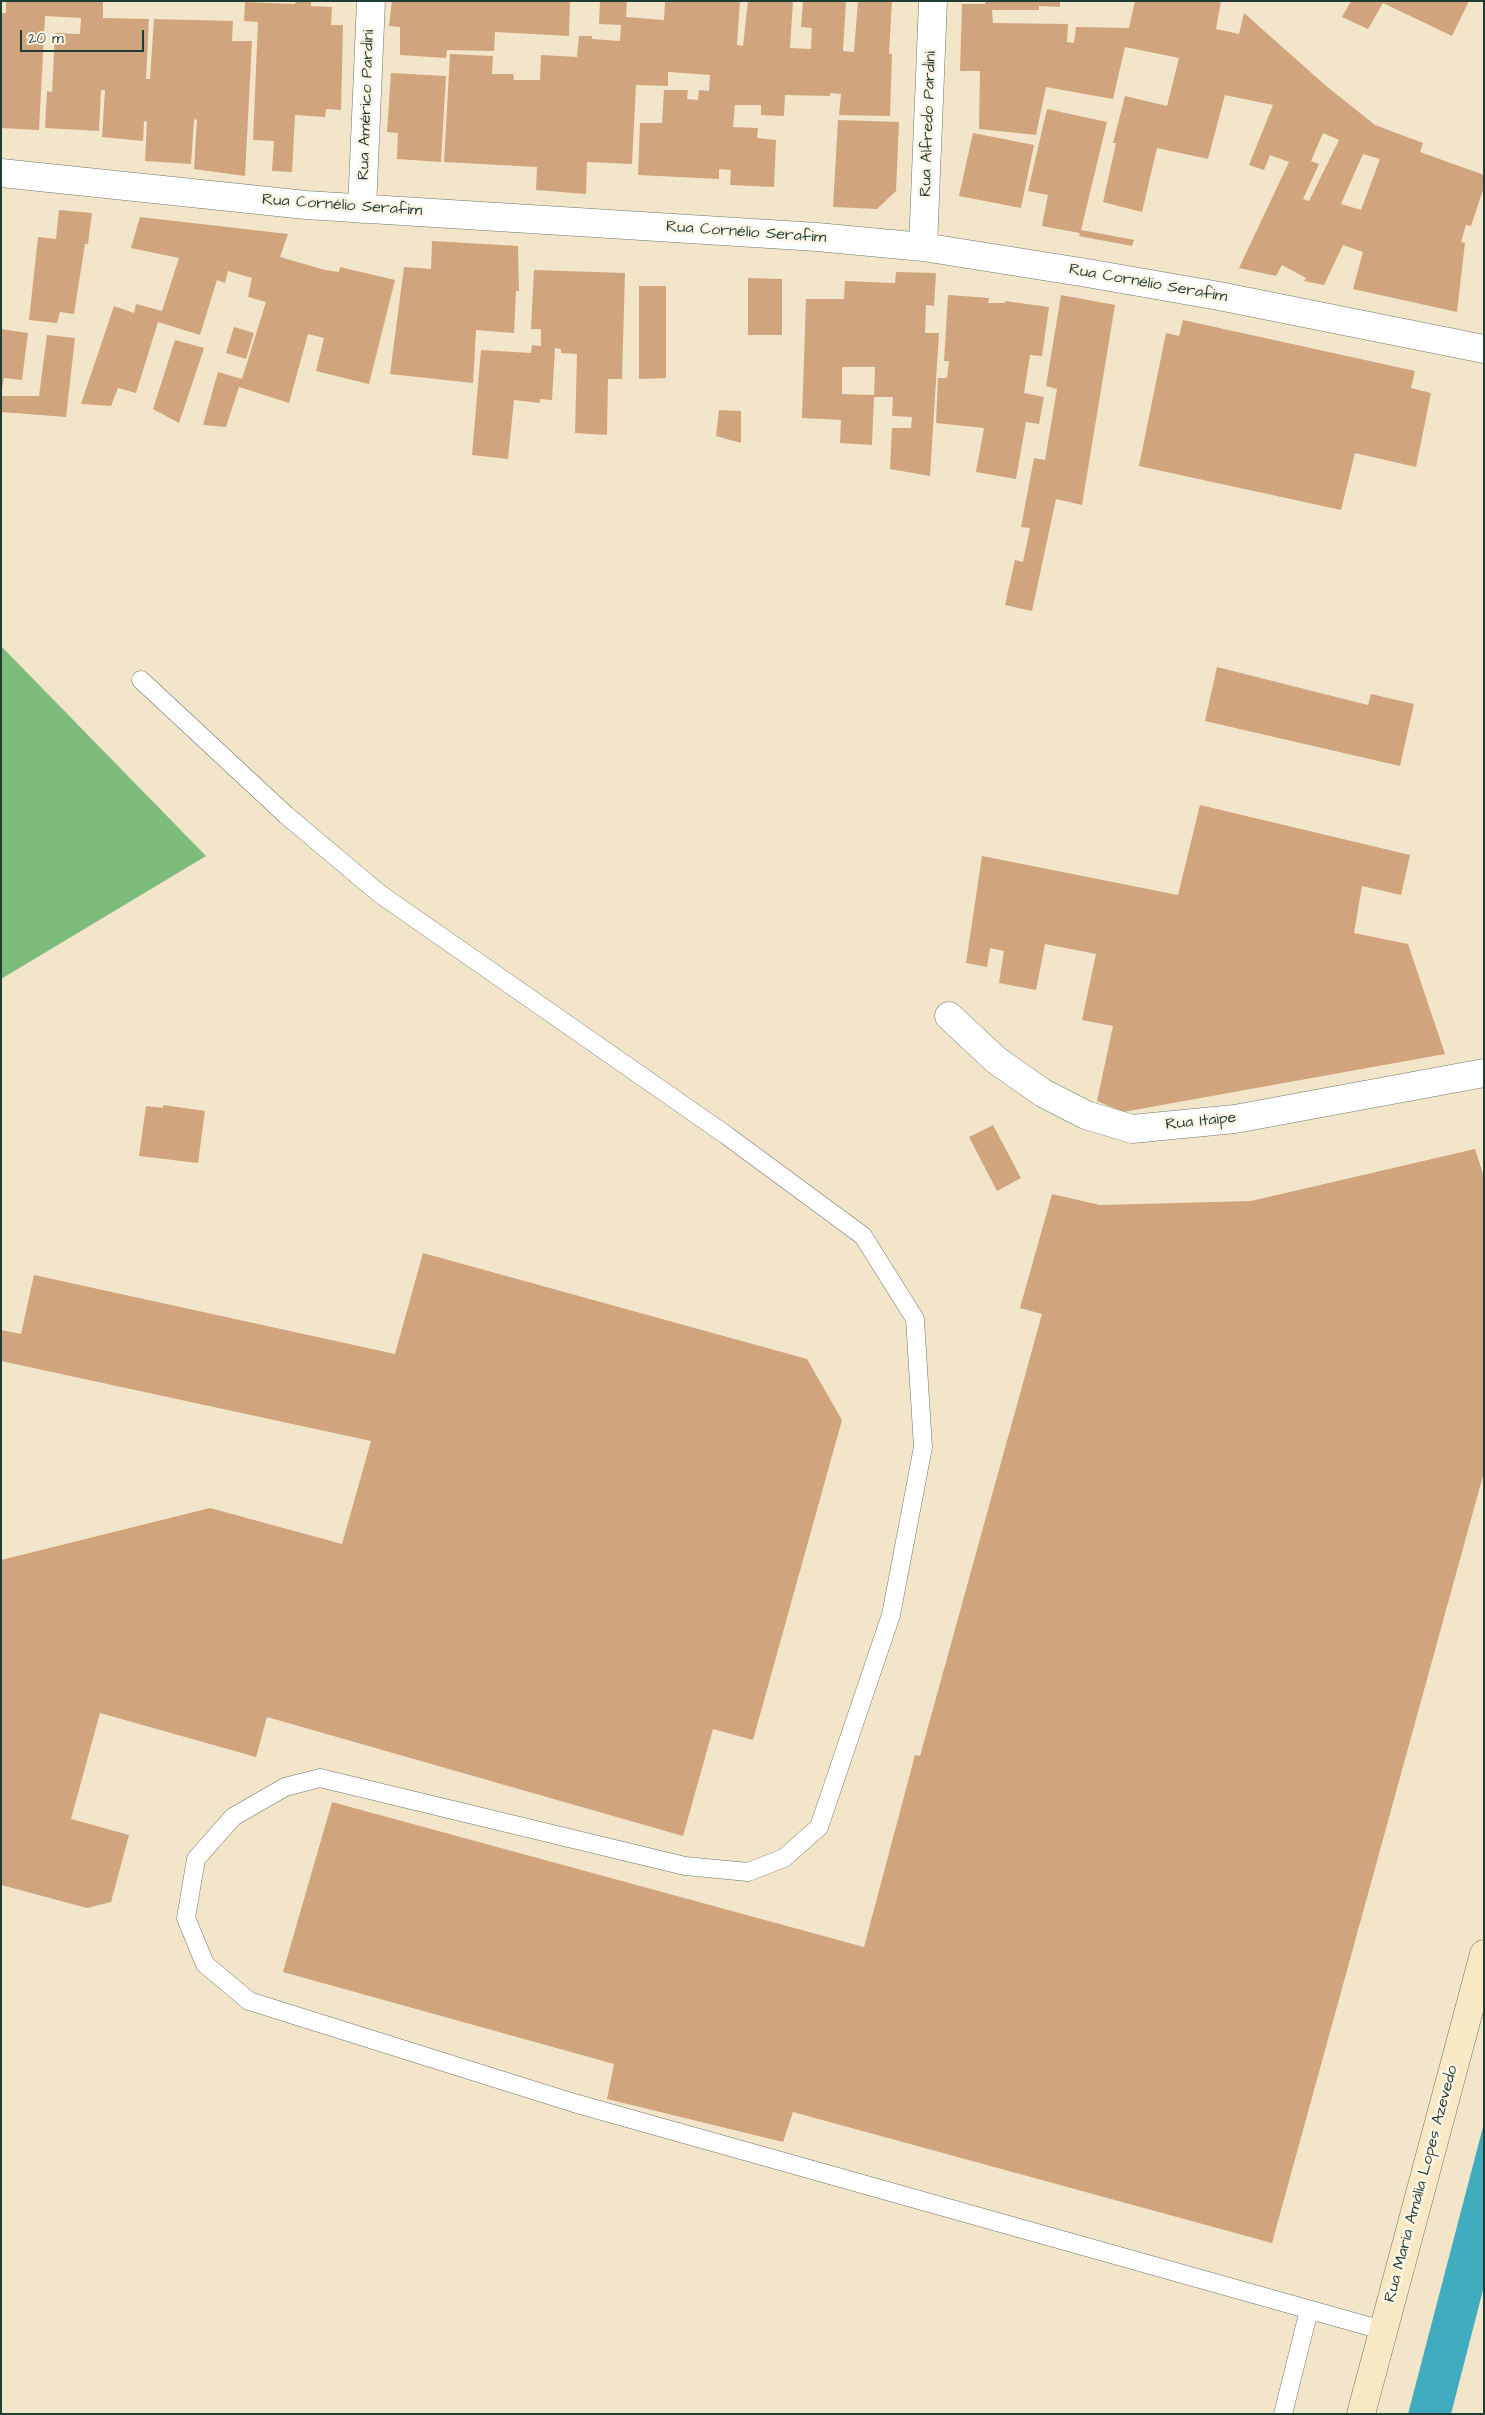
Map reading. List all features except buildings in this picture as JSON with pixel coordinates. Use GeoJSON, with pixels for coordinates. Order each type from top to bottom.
{"type":"FeatureCollection","features":[{"type":"Feature","properties":{"kind":"main road","name":"Rua Maria Amália Lopes Azevedo"},"geometry":{"type":"LineString","coordinates":[[1361,2414],[1484,1954]]}},
{"type":"Feature","properties":{"kind":"street","name":"Rua Américo Pardini"},"geometry":{"type":"LineString","coordinates":[[362,208],[371,1]]}},
{"type":"Feature","properties":{"kind":"street","name":"Rua Alfredo Pardini"},"geometry":{"type":"LineString","coordinates":[[924,247],[933,1]]}},
{"type":"Feature","properties":{"kind":"street","name":"Rua Cornélio Serafim"},"geometry":{"type":"LineString","coordinates":[[1,173],[193,194],[362,208],[817,237],[924,247],[1088,272],[1209,294],[1484,349]]}},
{"type":"Feature","properties":{"kind":"street","name":"Rua Itaipe"},"geometry":{"type":"LineString","coordinates":[[949,1016],[996,1060],[1043,1094],[1086,1115],[1132,1129],[1235,1119],[1484,1073]]}},
{"type":"Feature","properties":{"kind":"lane"},"geometry":{"type":"LineString","coordinates":[[141,680],[286,816],[380,894],[726,1135],[863,1236],[915,1319],[923,1447],[890,1615],[819,1827],[784,1858],[748,1872],[684,1866],[320,1778],[285,1787],[233,1817],[196,1858],[186,1918],[204,1964],[249,2001],[574,2103],[1382,2330]]}},
{"type":"Feature","properties":{"kind":"lane"},"geometry":{"type":"LineString","coordinates":[[1283,2414],[1309,2310]]}},
{"type":"Feature","properties":{"kind":"green space"},"geometry":{"type":"Polygon","coordinates":[[[1,646],[206,856],[1,979],[1,646]]]}},
{"type":"Feature","properties":{"kind":"water"},"geometry":{"type":"Polygon","coordinates":[[[1484,2123],[1484,2286],[1451,2414],[1408,2414],[1484,2123]]]}}]}
